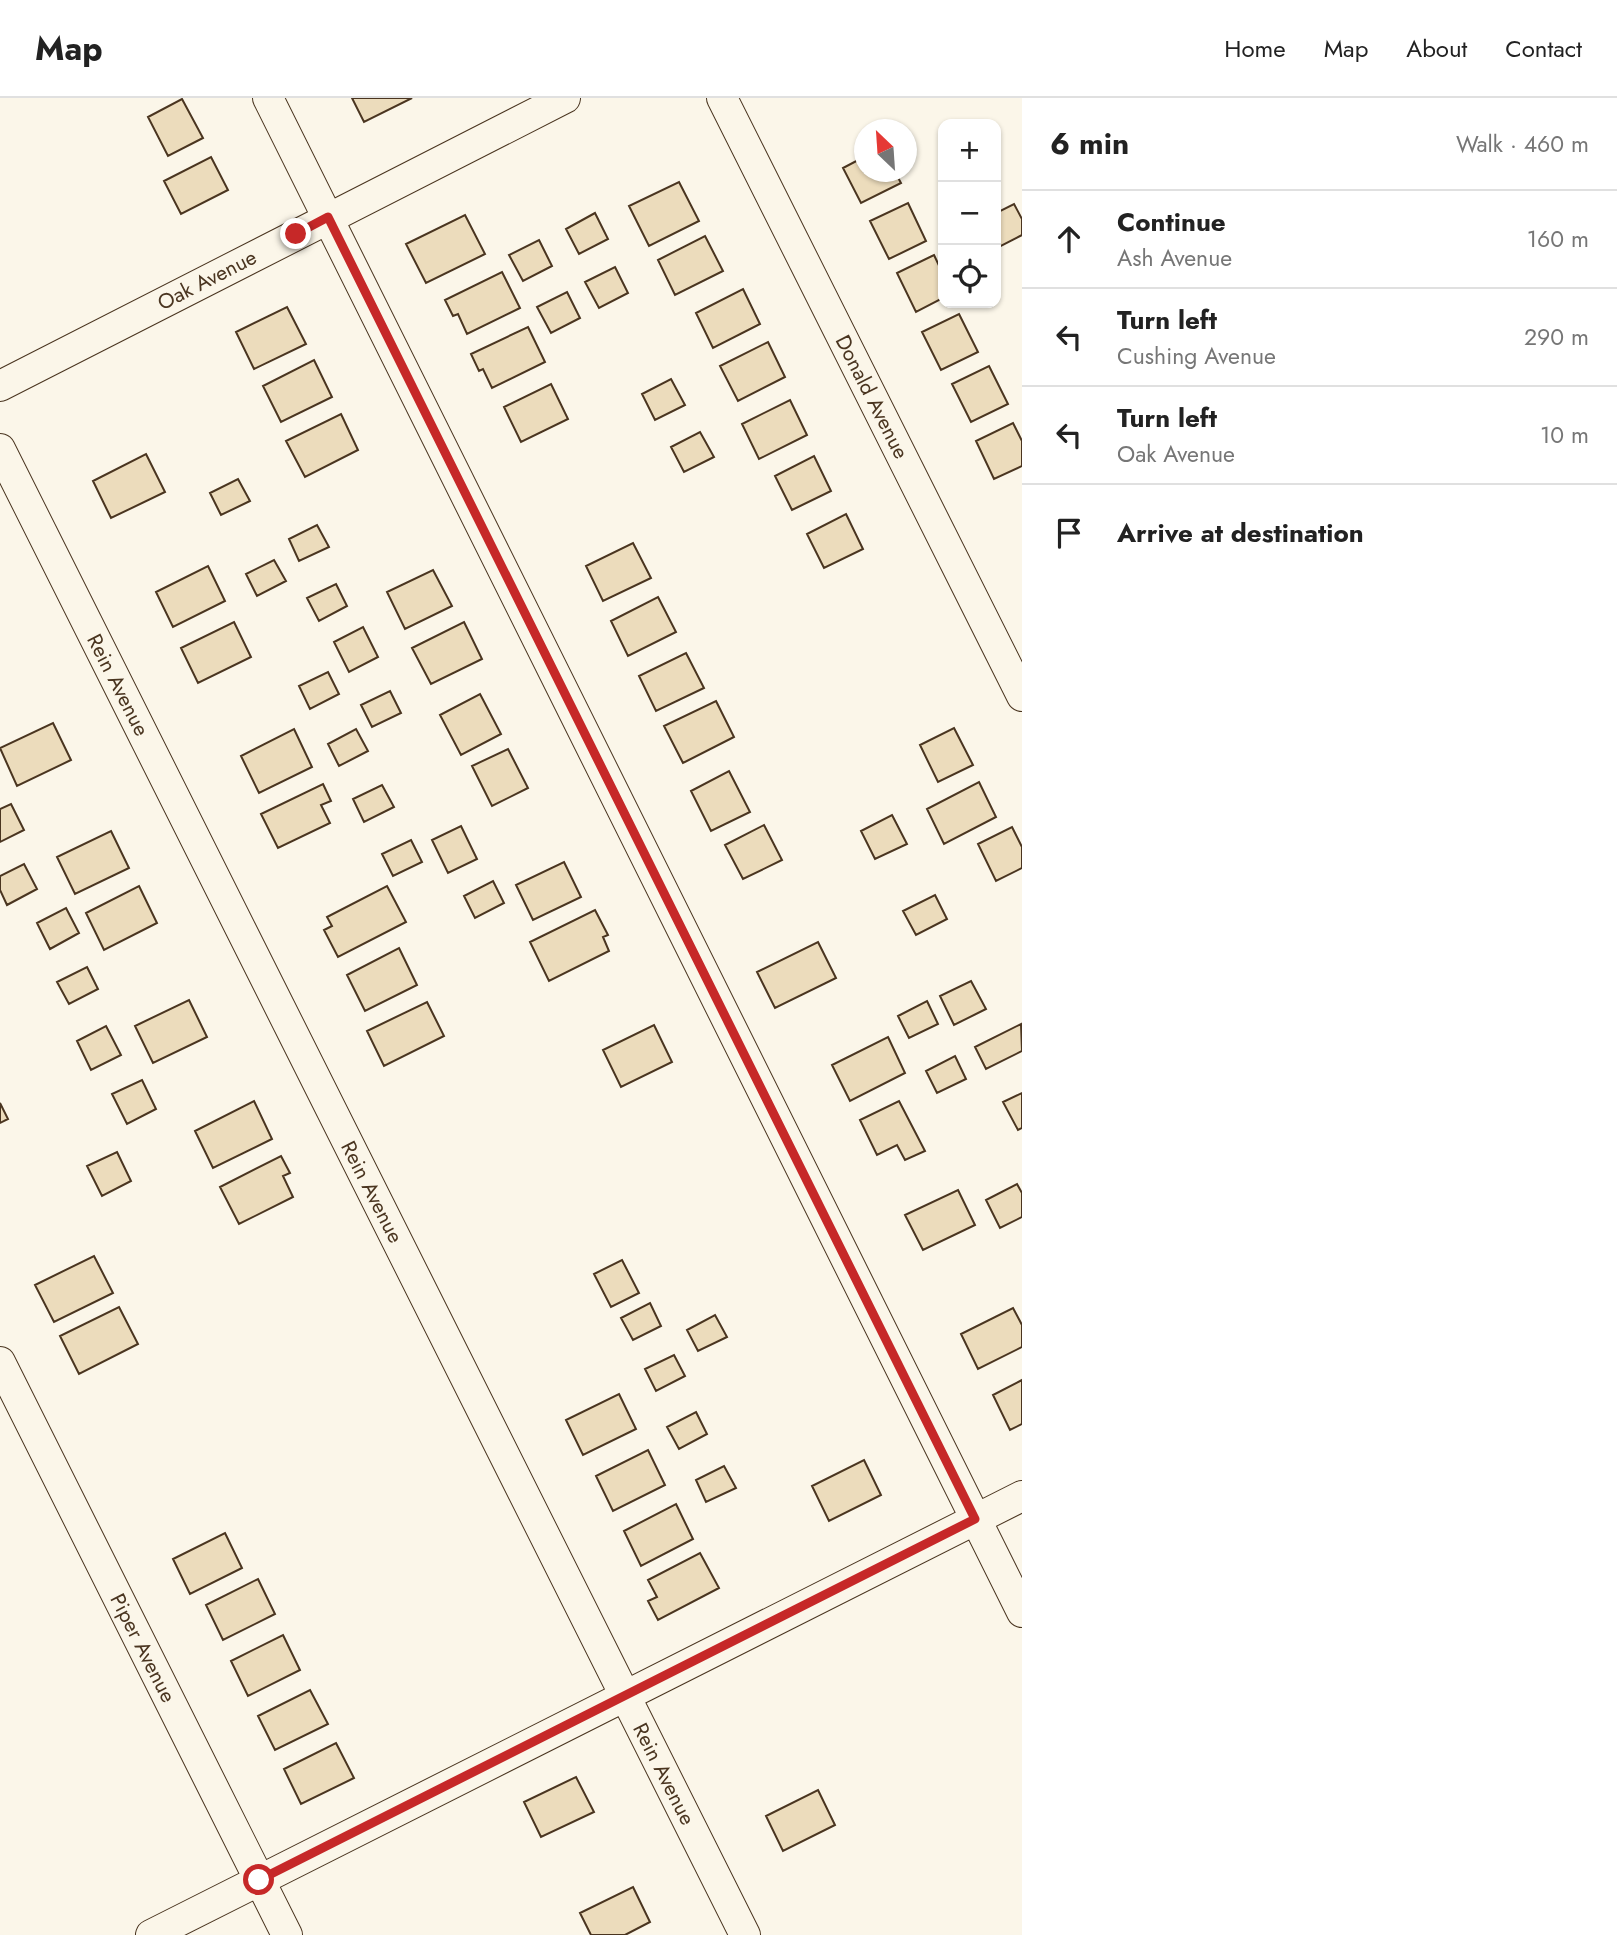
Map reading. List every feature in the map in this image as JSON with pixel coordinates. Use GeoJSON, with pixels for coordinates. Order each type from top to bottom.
{"type":"FeatureCollection","features":[{"type":"Feature","properties":{"kind":"street"},"geometry":{"type":"LineString","coordinates":[[268,98],[1022,1612]]}},
{"type":"Feature","properties":{"kind":"street","name":"Oak Avenue"},"geometry":{"type":"LineString","coordinates":[[0,386],[565,98]]}},
{"type":"Feature","properties":{"kind":"street","name":"Donald Avenue"},"geometry":{"type":"LineString","coordinates":[[722,98],[1022,696]]}},
{"type":"Feature","properties":{"kind":"street","name":"Rein Avenue"},"geometry":{"type":"LineString","coordinates":[[0,449],[745,1935]]}},
{"type":"Feature","properties":{"kind":"street","name":"Piper Avenue"},"geometry":{"type":"LineString","coordinates":[[0,1362],[286,1935]]}},
{"type":"Feature","properties":{"kind":"street"},"geometry":{"type":"LineString","coordinates":[[151,1935],[1022,1496]]}},
{"type":"Feature","properties":{"kind":"building"},"geometry":{"type":"Polygon","coordinates":[[[352,98],[412,98],[364,122],[352,98]]]}},
{"type":"Feature","properties":{"kind":"building"},"geometry":{"type":"Polygon","coordinates":[[[182,99],[203,138],[168,156],[148,117],[182,99]]]}},
{"type":"Feature","properties":{"kind":"building"},"geometry":{"type":"Polygon","coordinates":[[[211,157],[228,190],[181,214],[164,181],[211,157]]]}},
{"type":"Feature","properties":{"kind":"building"},"geometry":{"type":"Polygon","coordinates":[[[854,162],[854,182],[901,183],[861,203],[843,168],[854,162]]]}},
{"type":"Feature","properties":{"kind":"building"},"geometry":{"type":"Polygon","coordinates":[[[679,182],[699,221],[649,246],[629,206],[679,182]]]}},
{"type":"Feature","properties":{"kind":"building"},"geometry":{"type":"Polygon","coordinates":[[[908,203],[926,241],[889,259],[870,221],[908,203]]]}},
{"type":"Feature","properties":{"kind":"building"},"geometry":{"type":"Polygon","coordinates":[[[1014,204],[1022,219],[1022,235],[1001,246],[1001,245],[1001,210],[1014,204]]]}},
{"type":"Feature","properties":{"kind":"building"},"geometry":{"type":"Polygon","coordinates":[[[595,213],[608,239],[579,254],[566,229],[595,213]]]}},
{"type":"Feature","properties":{"kind":"building"},"geometry":{"type":"Polygon","coordinates":[[[465,215],[485,254],[426,283],[406,244],[465,215]]]}},
{"type":"Feature","properties":{"kind":"building"},"geometry":{"type":"Polygon","coordinates":[[[705,236],[723,271],[675,295],[658,260],[705,236]]]}},
{"type":"Feature","properties":{"kind":"building"},"geometry":{"type":"Polygon","coordinates":[[[539,240],[552,266],[523,281],[509,255],[539,240]]]}},
{"type":"Feature","properties":{"kind":"building"},"geometry":{"type":"Polygon","coordinates":[[[934,255],[938,263],[938,301],[916,312],[897,273],[934,255]]]}},
{"type":"Feature","properties":{"kind":"building"},"geometry":{"type":"Polygon","coordinates":[[[615,267],[628,293],[599,308],[585,282],[615,267]]]}},
{"type":"Feature","properties":{"kind":"building"},"geometry":{"type":"Polygon","coordinates":[[[502,272],[520,308],[467,334],[458,314],[453,316],[445,300],[502,272]]]}},
{"type":"Feature","properties":{"kind":"building"},"geometry":{"type":"Polygon","coordinates":[[[743,289],[760,324],[713,348],[696,313],[743,289]]]}},
{"type":"Feature","properties":{"kind":"building"},"geometry":{"type":"Polygon","coordinates":[[[567,292],[580,318],[551,333],[537,307],[567,292]]]}},
{"type":"Feature","properties":{"kind":"building"},"geometry":{"type":"Polygon","coordinates":[[[287,307],[306,344],[254,369],[236,332],[287,307]]]}},
{"type":"Feature","properties":{"kind":"building"},"geometry":{"type":"Polygon","coordinates":[[[959,314],[978,352],[941,370],[922,332],[959,314]]]}},
{"type":"Feature","properties":{"kind":"building"},"geometry":{"type":"Polygon","coordinates":[[[528,327],[545,362],[492,388],[483,369],[479,371],[471,354],[528,327]]]}},
{"type":"Feature","properties":{"kind":"building"},"geometry":{"type":"Polygon","coordinates":[[[768,342],[785,377],[738,401],[720,366],[768,342]]]}},
{"type":"Feature","properties":{"kind":"building"},"geometry":{"type":"Polygon","coordinates":[[[314,360],[332,397],[281,422],[263,386],[314,360]]]}},
{"type":"Feature","properties":{"kind":"building"},"geometry":{"type":"Polygon","coordinates":[[[989,366],[1008,404],[971,422],[952,384],[989,366]]]}},
{"type":"Feature","properties":{"kind":"building"},"geometry":{"type":"Polygon","coordinates":[[[671,379],[685,405],[655,420],[642,394],[671,379]]]}},
{"type":"Feature","properties":{"kind":"building"},"geometry":{"type":"Polygon","coordinates":[[[551,384],[568,419],[521,442],[504,407],[551,384]]]}},
{"type":"Feature","properties":{"kind":"building"},"geometry":{"type":"Polygon","coordinates":[[[790,400],[807,435],[759,459],[742,424],[790,400]]]}},
{"type":"Feature","properties":{"kind":"building"},"geometry":{"type":"Polygon","coordinates":[[[341,414],[358,450],[305,477],[286,441],[341,414]]]}},
{"type":"Feature","properties":{"kind":"building"},"geometry":{"type":"Polygon","coordinates":[[[1013,423],[1022,441],[1022,466],[994,479],[976,441],[1013,423]]]}},
{"type":"Feature","properties":{"kind":"building"},"geometry":{"type":"Polygon","coordinates":[[[700,432],[714,457],[684,472],[671,447],[700,432]]]}},
{"type":"Feature","properties":{"kind":"building"},"geometry":{"type":"Polygon","coordinates":[[[146,454],[165,492],[111,518],[93,481],[146,454]]]}},
{"type":"Feature","properties":{"kind":"building"},"geometry":{"type":"Polygon","coordinates":[[[814,456],[831,491],[792,510],[775,476],[814,456]]]}},
{"type":"Feature","properties":{"kind":"building"},"geometry":{"type":"Polygon","coordinates":[[[238,479],[250,501],[221,515],[210,493],[238,479]]]}},
{"type":"Feature","properties":{"kind":"building"},"geometry":{"type":"Polygon","coordinates":[[[846,514],[863,549],[824,568],[807,534],[846,514]]]}},
{"type":"Feature","properties":{"kind":"building"},"geometry":{"type":"Polygon","coordinates":[[[317,525],[329,547],[299,561],[289,539],[317,525]]]}},
{"type":"Feature","properties":{"kind":"building"},"geometry":{"type":"Polygon","coordinates":[[[633,543],[651,578],[603,601],[586,566],[633,543]]]}},
{"type":"Feature","properties":{"kind":"building"},"geometry":{"type":"Polygon","coordinates":[[[274,560],[286,581],[257,596],[246,574],[274,560]]]}},
{"type":"Feature","properties":{"kind":"building"},"geometry":{"type":"Polygon","coordinates":[[[208,566],[225,601],[173,627],[156,592],[208,566]]]}},
{"type":"Feature","properties":{"kind":"building"},"geometry":{"type":"Polygon","coordinates":[[[433,570],[452,606],[405,629],[387,592],[433,570]]]}},
{"type":"Feature","properties":{"kind":"building"},"geometry":{"type":"Polygon","coordinates":[[[336,584],[347,606],[319,621],[307,598],[336,584]]]}},
{"type":"Feature","properties":{"kind":"building"},"geometry":{"type":"Polygon","coordinates":[[[658,597],[676,632],[628,656],[611,621],[658,597]]]}},
{"type":"Feature","properties":{"kind":"building"},"geometry":{"type":"Polygon","coordinates":[[[234,622],[251,657],[198,683],[181,648],[234,622]]]}},
{"type":"Feature","properties":{"kind":"building"},"geometry":{"type":"Polygon","coordinates":[[[464,622],[482,659],[431,684],[412,648],[464,622]]]}},
{"type":"Feature","properties":{"kind":"building"},"geometry":{"type":"Polygon","coordinates":[[[363,627],[378,657],[349,672],[334,642],[363,627]]]}},
{"type":"Feature","properties":{"kind":"building"},"geometry":{"type":"Polygon","coordinates":[[[686,653],[704,688],[656,711],[639,676],[686,653]]]}},
{"type":"Feature","properties":{"kind":"building"},"geometry":{"type":"Polygon","coordinates":[[[328,672],[339,694],[310,709],[299,686],[328,672]]]}},
{"type":"Feature","properties":{"kind":"building"},"geometry":{"type":"Polygon","coordinates":[[[390,691],[401,713],[372,727],[361,705],[390,691]]]}},
{"type":"Feature","properties":{"kind":"building"},"geometry":{"type":"Polygon","coordinates":[[[480,694],[501,734],[461,755],[440,715],[480,694]]]}},
{"type":"Feature","properties":{"kind":"building"},"geometry":{"type":"Polygon","coordinates":[[[716,701],[734,737],[683,763],[664,726],[716,701]]]}},
{"type":"Feature","properties":{"kind":"building"},"geometry":{"type":"Polygon","coordinates":[[[53,723],[71,760],[17,786],[0,748],[53,723]]]}},
{"type":"Feature","properties":{"kind":"building"},"geometry":{"type":"Polygon","coordinates":[[[954,728],[973,765],[938,782],[920,745],[954,728]]]}},
{"type":"Feature","properties":{"kind":"building"},"geometry":{"type":"Polygon","coordinates":[[[294,729],[312,767],[259,793],[241,756],[294,729]]]}},
{"type":"Feature","properties":{"kind":"building"},"geometry":{"type":"Polygon","coordinates":[[[356,729],[368,751],[339,766],[328,744],[356,729]]]}},
{"type":"Feature","properties":{"kind":"building"},"geometry":{"type":"Polygon","coordinates":[[[508,749],[528,788],[492,806],[472,766],[508,749]]]}},
{"type":"Feature","properties":{"kind":"building"},"geometry":{"type":"Polygon","coordinates":[[[729,771],[750,812],[711,831],[691,791],[729,771]]]}},
{"type":"Feature","properties":{"kind":"building"},"geometry":{"type":"Polygon","coordinates":[[[979,782],[996,817],[944,844],[927,809],[979,782]]]}},
{"type":"Feature","properties":{"kind":"building"},"geometry":{"type":"Polygon","coordinates":[[[323,784],[331,801],[321,805],[330,823],[278,848],[261,814],[323,784]]]}},
{"type":"Feature","properties":{"kind":"building"},"geometry":{"type":"Polygon","coordinates":[[[382,785],[394,807],[364,822],[353,799],[382,785]]]}},
{"type":"Feature","properties":{"kind":"building"},"geometry":{"type":"Polygon","coordinates":[[[11,804],[24,830],[0,842],[0,809],[11,804]]]}},
{"type":"Feature","properties":{"kind":"building"},"geometry":{"type":"Polygon","coordinates":[[[892,815],[907,844],[875,859],[861,831],[892,815]]]}},
{"type":"Feature","properties":{"kind":"building"},"geometry":{"type":"Polygon","coordinates":[[[764,825],[782,860],[743,879],[725,845],[764,825]]]}},
{"type":"Feature","properties":{"kind":"building"},"geometry":{"type":"Polygon","coordinates":[[[461,826],[477,859],[448,873],[432,840],[461,826]]]}},
{"type":"Feature","properties":{"kind":"building"},"geometry":{"type":"Polygon","coordinates":[[[1012,827],[1022,847],[1022,868],[996,881],[978,844],[1012,827]]]}},
{"type":"Feature","properties":{"kind":"building"},"geometry":{"type":"Polygon","coordinates":[[[111,831],[129,868],[75,894],[57,857],[111,831]]]}},
{"type":"Feature","properties":{"kind":"building"},"geometry":{"type":"Polygon","coordinates":[[[411,840],[422,862],[393,876],[382,854],[411,840]]]}},
{"type":"Feature","properties":{"kind":"building"},"geometry":{"type":"Polygon","coordinates":[[[564,862],[581,897],[533,920],[516,885],[564,862]]]}},
{"type":"Feature","properties":{"kind":"building"},"geometry":{"type":"Polygon","coordinates":[[[24,864],[37,889],[7,905],[0,890],[0,876],[24,864]]]}},
{"type":"Feature","properties":{"kind":"building"},"geometry":{"type":"Polygon","coordinates":[[[493,881],[504,903],[475,918],[464,896],[493,881]]]}},
{"type":"Feature","properties":{"kind":"building"},"geometry":{"type":"Polygon","coordinates":[[[139,886],[157,923],[104,950],[86,913],[139,886]]]}},
{"type":"Feature","properties":{"kind":"building"},"geometry":{"type":"Polygon","coordinates":[[[387,886],[406,922],[338,957],[324,930],[332,926],[327,917],[387,886]]]}},
{"type":"Feature","properties":{"kind":"building"},"geometry":{"type":"Polygon","coordinates":[[[935,895],[947,919],[916,935],[903,911],[935,895]]]}},
{"type":"Feature","properties":{"kind":"building"},"geometry":{"type":"Polygon","coordinates":[[[66,908],[79,933],[50,949],[37,923],[66,908]]]}},
{"type":"Feature","properties":{"kind":"building"},"geometry":{"type":"Polygon","coordinates":[[[595,910],[608,935],[603,937],[609,951],[549,981],[530,942],[595,910]]]}},
{"type":"Feature","properties":{"kind":"building"},"geometry":{"type":"Polygon","coordinates":[[[818,942],[836,978],[775,1008],[757,972],[818,942]]]}},
{"type":"Feature","properties":{"kind":"building"},"geometry":{"type":"Polygon","coordinates":[[[399,948],[417,985],[365,1011],[347,975],[399,948]]]}},
{"type":"Feature","properties":{"kind":"building"},"geometry":{"type":"Polygon","coordinates":[[[87,967],[98,989],[69,1004],[57,982],[87,967]]]}},
{"type":"Feature","properties":{"kind":"building"},"geometry":{"type":"Polygon","coordinates":[[[971,981],[986,1009],[954,1025],[940,996],[971,981]]]}},
{"type":"Feature","properties":{"kind":"building"},"geometry":{"type":"Polygon","coordinates":[[[189,1000],[207,1037],[153,1063],[135,1026],[189,1000]]]}},
{"type":"Feature","properties":{"kind":"building"},"geometry":{"type":"Polygon","coordinates":[[[927,1001],[938,1024],[909,1038],[898,1016],[927,1001]]]}},
{"type":"Feature","properties":{"kind":"building"},"geometry":{"type":"Polygon","coordinates":[[[427,1002],[444,1036],[384,1066],[367,1031],[427,1002]]]}},
{"type":"Feature","properties":{"kind":"building"},"geometry":{"type":"Polygon","coordinates":[[[1021,1024],[1022,1051],[986,1069],[975,1047],[1021,1024]]]}},
{"type":"Feature","properties":{"kind":"building"},"geometry":{"type":"Polygon","coordinates":[[[654,1025],[672,1062],[621,1087],[603,1050],[654,1025]]]}},
{"type":"Feature","properties":{"kind":"building"},"geometry":{"type":"Polygon","coordinates":[[[106,1026],[121,1055],[91,1070],[77,1041],[106,1026]]]}},
{"type":"Feature","properties":{"kind":"building"},"geometry":{"type":"Polygon","coordinates":[[[888,1037],[905,1073],[850,1101],[832,1065],[888,1037]]]}},
{"type":"Feature","properties":{"kind":"building"},"geometry":{"type":"Polygon","coordinates":[[[955,1056],[966,1079],[937,1093],[926,1071],[955,1056]]]}},
{"type":"Feature","properties":{"kind":"building"},"geometry":{"type":"Polygon","coordinates":[[[142,1080],[156,1109],[127,1124],[112,1094],[142,1080]]]}},
{"type":"Feature","properties":{"kind":"building"},"geometry":{"type":"Polygon","coordinates":[[[1022,1093],[1022,1128],[1018,1130],[1003,1102],[1022,1093]]]}},
{"type":"Feature","properties":{"kind":"building"},"geometry":{"type":"Polygon","coordinates":[[[254,1101],[272,1139],[213,1168],[195,1131],[254,1101]]]}},
{"type":"Feature","properties":{"kind":"building"},"geometry":{"type":"Polygon","coordinates":[[[899,1101],[925,1151],[905,1160],[897,1145],[877,1155],[860,1120],[899,1101]]]}},
{"type":"Feature","properties":{"kind":"building"},"geometry":{"type":"Polygon","coordinates":[[[0,1103],[8,1119],[0,1123],[0,1103]]]}},
{"type":"Feature","properties":{"kind":"building"},"geometry":{"type":"Polygon","coordinates":[[[117,1152],[131,1181],[102,1196],[87,1166],[117,1152]]]}},
{"type":"Feature","properties":{"kind":"building"},"geometry":{"type":"Polygon","coordinates":[[[281,1156],[290,1173],[283,1176],[293,1197],[239,1224],[220,1187],[281,1156]]]}},
{"type":"Feature","properties":{"kind":"building"},"geometry":{"type":"Polygon","coordinates":[[[1017,1184],[1022,1193],[1022,1217],[1000,1228],[986,1200],[1017,1184]]]}},
{"type":"Feature","properties":{"kind":"building"},"geometry":{"type":"Polygon","coordinates":[[[958,1190],[975,1225],[923,1250],[905,1215],[958,1190]]]}},
{"type":"Feature","properties":{"kind":"building"},"geometry":{"type":"Polygon","coordinates":[[[94,1256],[113,1293],[54,1322],[35,1285],[94,1256]]]}},
{"type":"Feature","properties":{"kind":"building"},"geometry":{"type":"Polygon","coordinates":[[[622,1260],[639,1293],[611,1307],[594,1274],[622,1260]]]}},
{"type":"Feature","properties":{"kind":"building"},"geometry":{"type":"Polygon","coordinates":[[[650,1303],[661,1326],[633,1340],[621,1318],[650,1303]]]}},
{"type":"Feature","properties":{"kind":"building"},"geometry":{"type":"Polygon","coordinates":[[[119,1307],[138,1344],[79,1374],[60,1336],[119,1307]]]}},
{"type":"Feature","properties":{"kind":"building"},"geometry":{"type":"Polygon","coordinates":[[[1013,1308],[1022,1325],[1022,1347],[978,1369],[961,1334],[1013,1308]]]}},
{"type":"Feature","properties":{"kind":"building"},"geometry":{"type":"Polygon","coordinates":[[[715,1315],[727,1337],[698,1351],[687,1330],[715,1315]]]}},
{"type":"Feature","properties":{"kind":"building"},"geometry":{"type":"Polygon","coordinates":[[[674,1355],[685,1376],[656,1391],[645,1369],[674,1355]]]}},
{"type":"Feature","properties":{"kind":"building"},"geometry":{"type":"Polygon","coordinates":[[[1022,1380],[1022,1424],[1010,1430],[993,1395],[1022,1380]]]}},
{"type":"Feature","properties":{"kind":"building"},"geometry":{"type":"Polygon","coordinates":[[[619,1394],[636,1429],[583,1455],[566,1420],[619,1394]]]}},
{"type":"Feature","properties":{"kind":"building"},"geometry":{"type":"Polygon","coordinates":[[[696,1412],[707,1434],[679,1449],[667,1427],[696,1412]]]}},
{"type":"Feature","properties":{"kind":"building"},"geometry":{"type":"Polygon","coordinates":[[[648,1450],[665,1485],[613,1511],[596,1476],[648,1450]]]}},
{"type":"Feature","properties":{"kind":"building"},"geometry":{"type":"Polygon","coordinates":[[[864,1460],[881,1495],[829,1521],[812,1486],[864,1460]]]}},
{"type":"Feature","properties":{"kind":"building"},"geometry":{"type":"Polygon","coordinates":[[[724,1466],[736,1488],[706,1502],[696,1480],[724,1466]]]}},
{"type":"Feature","properties":{"kind":"building"},"geometry":{"type":"Polygon","coordinates":[[[676,1504],[693,1539],[641,1566],[624,1531],[676,1504]]]}},
{"type":"Feature","properties":{"kind":"building"},"geometry":{"type":"Polygon","coordinates":[[[225,1533],[242,1568],[190,1594],[173,1559],[225,1533]]]}},
{"type":"Feature","properties":{"kind":"building"},"geometry":{"type":"Polygon","coordinates":[[[700,1553],[719,1588],[658,1620],[648,1601],[657,1597],[648,1580],[700,1553]]]}},
{"type":"Feature","properties":{"kind":"building"},"geometry":{"type":"Polygon","coordinates":[[[258,1579],[275,1614],[223,1640],[206,1605],[258,1579]]]}},
{"type":"Feature","properties":{"kind":"building"},"geometry":{"type":"Polygon","coordinates":[[[283,1635],[300,1670],[248,1696],[231,1661],[283,1635]]]}},
{"type":"Feature","properties":{"kind":"building"},"geometry":{"type":"Polygon","coordinates":[[[310,1690],[328,1724],[275,1750],[258,1716],[310,1690]]]}},
{"type":"Feature","properties":{"kind":"building"},"geometry":{"type":"Polygon","coordinates":[[[336,1743],[354,1778],[301,1804],[284,1769],[336,1743]]]}},
{"type":"Feature","properties":{"kind":"building"},"geometry":{"type":"Polygon","coordinates":[[[576,1777],[594,1812],[541,1837],[524,1802],[576,1777]]]}},
{"type":"Feature","properties":{"kind":"building"},"geometry":{"type":"Polygon","coordinates":[[[818,1790],[835,1825],[783,1851],[766,1816],[818,1790]]]}},
{"type":"Feature","properties":{"kind":"building"},"geometry":{"type":"Polygon","coordinates":[[[633,1887],[650,1922],[625,1935],[591,1935],[580,1913],[633,1887]]]}},
{"type":"Feature","properties":{"kind":"route"},"geometry":{"type":"LineString","coordinates":[[259,1880],[975,1519],[328,217],[296,234]]}}]}
